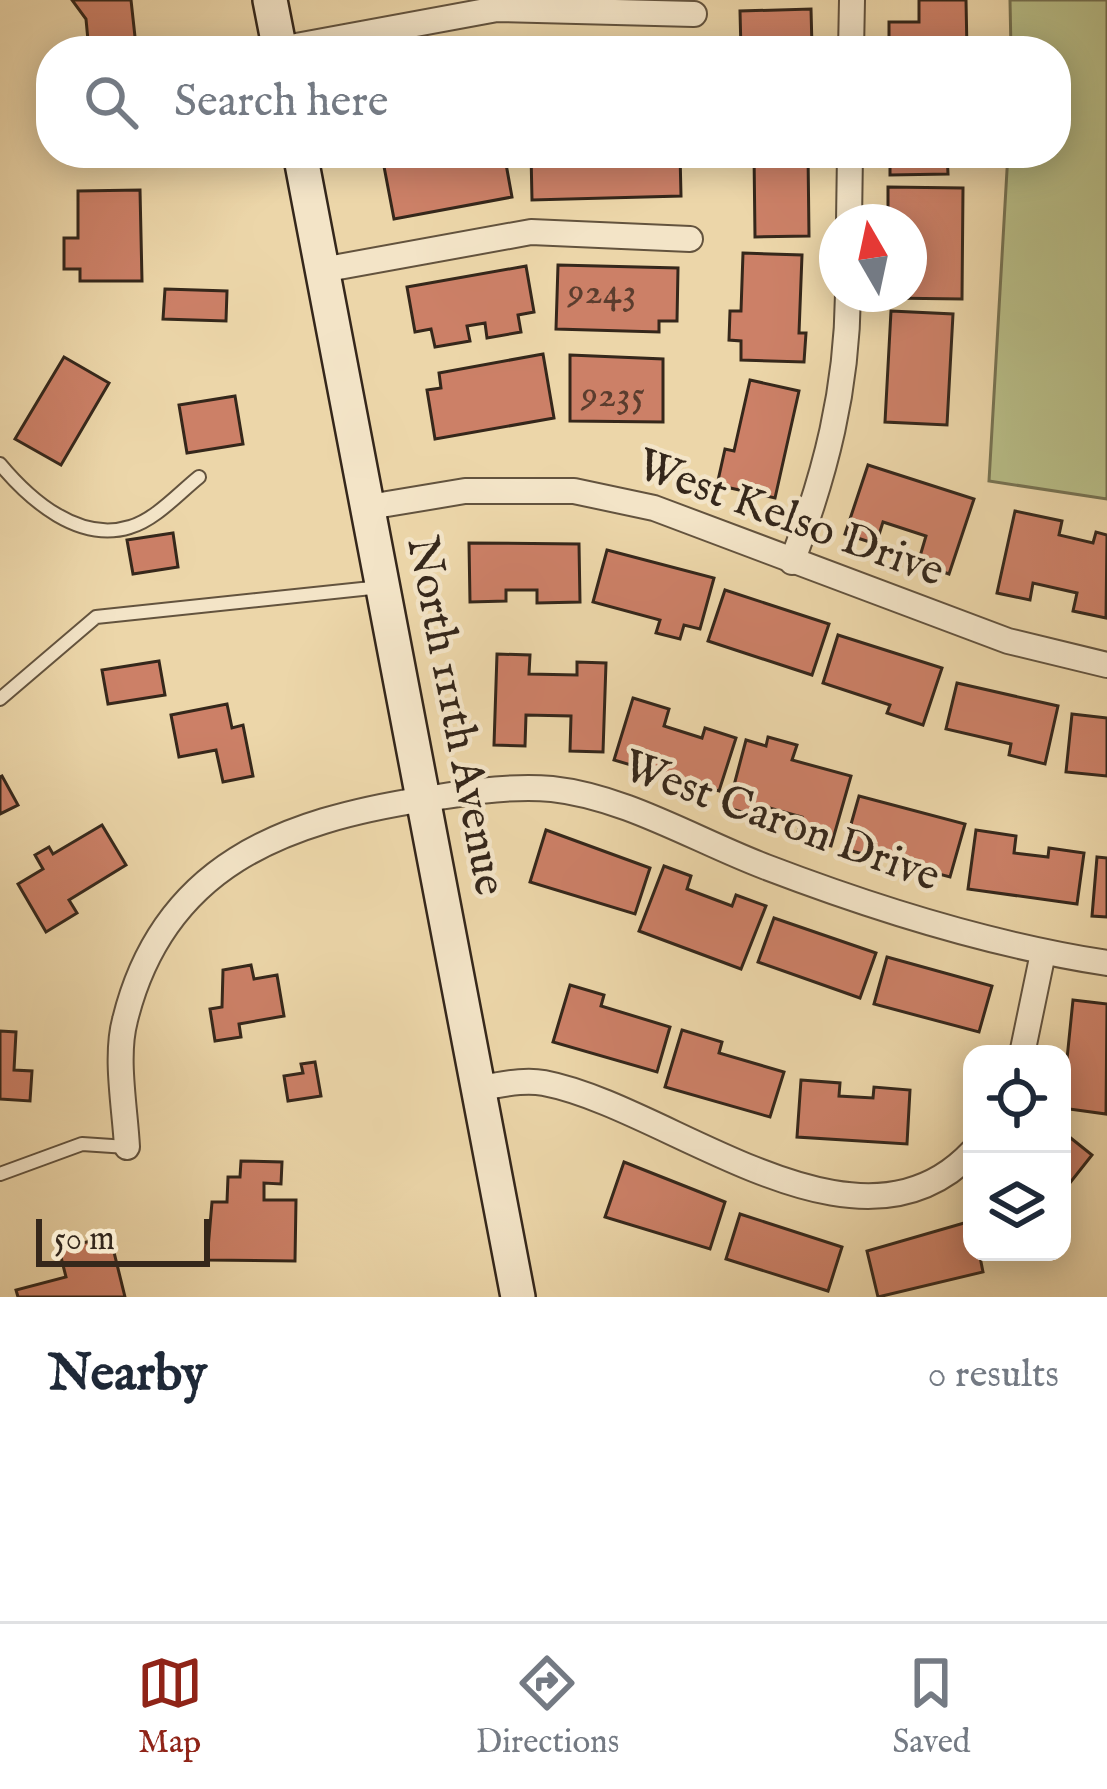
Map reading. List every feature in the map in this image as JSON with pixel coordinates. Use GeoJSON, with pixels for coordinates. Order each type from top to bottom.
{"type":"FeatureCollection","features":[{"type":"Feature","properties":{"kind":"street"},"geometry":{"type":"LineString","coordinates":[[270,0],[277,36]]}},
{"type":"Feature","properties":{"kind":"street"},"geometry":{"type":"LineString","coordinates":[[851,36],[852,0]]}},
{"type":"Feature","properties":{"kind":"street"},"geometry":{"type":"LineString","coordinates":[[354,36],[497,9],[694,14]]}},
{"type":"Feature","properties":{"kind":"street","name":"North 111th Avenue"},"geometry":{"type":"LineString","coordinates":[[303,168],[518,1297]]}},
{"type":"Feature","properties":{"kind":"street"},"geometry":{"type":"LineString","coordinates":[[849,204],[850,168]]}},
{"type":"Feature","properties":{"kind":"street"},"geometry":{"type":"LineString","coordinates":[[322,270],[532,232],[690,239]]}},
{"type":"Feature","properties":{"kind":"street"},"geometry":{"type":"LineString","coordinates":[[791,562],[836,432],[848,312]]}},
{"type":"Feature","properties":{"kind":"street","name":"West Kelso Drive"},"geometry":{"type":"LineString","coordinates":[[369,507],[465,491],[574,491],[654,508],[1007,641],[1107,665]]}},
{"type":"Feature","properties":{"kind":"street","name":"West Caron Drive"},"geometry":{"type":"LineString","coordinates":[[127,1147],[123,1025],[148,958],[185,904],[227,863],[277,835],[338,812],[510,789],[552,789],[590,797],[845,896],[1042,953],[1107,963]]}},
{"type":"Feature","properties":{"kind":"street"},"geometry":{"type":"LineString","coordinates":[[1024,1045],[1042,953]]}},
{"type":"Feature","properties":{"kind":"street"},"geometry":{"type":"LineString","coordinates":[[480,1088],[544,1083],[826,1195],[909,1190],[935,1182],[963,1160]]}},
{"type":"Feature","properties":{"kind":"lane"},"geometry":{"type":"LineString","coordinates":[[0,464],[25,494],[56,514],[98,530],[141,522],[199,477]]}},
{"type":"Feature","properties":{"kind":"lane"},"geometry":{"type":"LineString","coordinates":[[0,699],[96,617],[383,586]]}},
{"type":"Feature","properties":{"kind":"lane"},"geometry":{"type":"LineString","coordinates":[[0,1174],[82,1144],[127,1147]]}},
{"type":"Feature","properties":{"kind":"green space"},"geometry":{"type":"Polygon","coordinates":[[[1010,0],[1107,0],[1107,499],[989,481],[1007,168],[1071,168],[1071,36],[1011,36],[1010,0]]]}},
{"type":"Feature","properties":{"kind":"building"},"geometry":{"type":"Polygon","coordinates":[[[72,0],[131,0],[135,36],[88,36],[86,19],[72,0]]]}},
{"type":"Feature","properties":{"kind":"building"},"geometry":{"type":"Polygon","coordinates":[[[919,0],[966,0],[967,36],[889,36],[889,22],[919,22],[919,0]]]}},
{"type":"Feature","properties":{"kind":"building"},"geometry":{"type":"Polygon","coordinates":[[[811,9],[812,36],[741,36],[740,11],[811,9]]]}},
{"type":"Feature","properties":{"kind":"building"},"geometry":{"type":"Polygon","coordinates":[[[384,168],[507,168],[512,197],[394,219],[384,168]]]}},
{"type":"Feature","properties":{"kind":"building"},"geometry":{"type":"Polygon","coordinates":[[[531,168],[680,168],[681,196],[532,200],[531,168]]]}},
{"type":"Feature","properties":{"kind":"building"},"geometry":{"type":"Polygon","coordinates":[[[754,168],[808,168],[809,236],[755,237],[754,168]]]}},
{"type":"Feature","properties":{"kind":"building"},"geometry":{"type":"Polygon","coordinates":[[[890,168],[948,168],[948,174],[890,175],[890,168]]]}},
{"type":"Feature","properties":{"kind":"building"},"geometry":{"type":"Polygon","coordinates":[[[888,187],[963,188],[962,299],[927,299],[927,204],[888,204],[888,187]]]}},
{"type":"Feature","properties":{"kind":"building"},"geometry":{"type":"Polygon","coordinates":[[[140,190],[142,281],[80,281],[80,269],[64,269],[64,238],[78,238],[78,191],[140,190]]]}},
{"type":"Feature","properties":{"kind":"building"},"geometry":{"type":"Polygon","coordinates":[[[743,253],[802,255],[799,333],[806,333],[804,362],[741,360],[741,341],[729,340],[730,311],[741,311],[743,253]]]}},
{"type":"Feature","properties":{"kind":"building"},"geometry":{"type":"Polygon","coordinates":[[[558,265],[678,268],[677,321],[659,321],[659,332],[556,329],[558,265]]]}},
{"type":"Feature","properties":{"kind":"building"},"geometry":{"type":"Polygon","coordinates":[[[526,266],[534,312],[518,315],[521,332],[487,338],[485,323],[467,326],[470,341],[435,347],[431,329],[415,332],[407,287],[526,266]]]}},
{"type":"Feature","properties":{"kind":"building"},"geometry":{"type":"Polygon","coordinates":[[[165,289],[227,291],[226,321],[163,319],[165,289]]]}},
{"type":"Feature","properties":{"kind":"building"},"geometry":{"type":"Polygon","coordinates":[[[891,312],[953,314],[947,425],[885,422],[891,312]]]}},
{"type":"Feature","properties":{"kind":"building"},"geometry":{"type":"Polygon","coordinates":[[[543,354],[554,418],[435,439],[427,390],[441,388],[439,373],[543,354]]]}},
{"type":"Feature","properties":{"kind":"building"},"geometry":{"type":"Polygon","coordinates":[[[570,355],[663,359],[663,422],[570,421],[570,355]]]}},
{"type":"Feature","properties":{"kind":"building"},"geometry":{"type":"Polygon","coordinates":[[[64,357],[109,383],[61,465],[15,439],[64,357]]]}},
{"type":"Feature","properties":{"kind":"building"},"geometry":{"type":"Polygon","coordinates":[[[750,380],[799,391],[775,498],[717,485],[725,449],[734,451],[750,380]]]}},
{"type":"Feature","properties":{"kind":"building"},"geometry":{"type":"Polygon","coordinates":[[[235,396],[243,444],[187,453],[179,405],[235,396]]]}},
{"type":"Feature","properties":{"kind":"building"},"geometry":{"type":"Polygon","coordinates":[[[868,465],[974,499],[949,574],[918,563],[926,536],[883,522],[876,544],[845,534],[868,465]]]}},
{"type":"Feature","properties":{"kind":"building"},"geometry":{"type":"Polygon","coordinates":[[[1015,511],[1062,521],[1059,535],[1093,543],[1096,532],[1107,535],[1106,618],[1073,611],[1077,593],[1033,583],[1030,600],[997,593],[1015,511]]]}},
{"type":"Feature","properties":{"kind":"building"},"geometry":{"type":"Polygon","coordinates":[[[173,533],[178,567],[133,574],[127,540],[173,533]]]}},
{"type":"Feature","properties":{"kind":"building"},"geometry":{"type":"Polygon","coordinates":[[[469,543],[579,544],[580,602],[537,603],[537,590],[506,590],[506,601],[470,602],[469,543]]]}},
{"type":"Feature","properties":{"kind":"building"},"geometry":{"type":"Polygon","coordinates":[[[607,550],[714,578],[700,629],[684,625],[680,639],[656,633],[660,620],[593,602],[607,550]]]}},
{"type":"Feature","properties":{"kind":"building"},"geometry":{"type":"Polygon","coordinates":[[[725,590],[829,624],[812,675],[708,641],[725,590]]]}},
{"type":"Feature","properties":{"kind":"building"},"geometry":{"type":"Polygon","coordinates":[[[838,635],[942,668],[923,725],[887,713],[890,705],[823,683],[838,635]]]}},
{"type":"Feature","properties":{"kind":"building"},"geometry":{"type":"Polygon","coordinates":[[[497,654],[530,655],[529,674],[577,675],[577,662],[606,663],[603,752],[570,751],[571,716],[526,715],[525,746],[494,745],[497,654]]]}},
{"type":"Feature","properties":{"kind":"building"},"geometry":{"type":"Polygon","coordinates":[[[159,661],[165,695],[108,704],[102,670],[159,661]]]}},
{"type":"Feature","properties":{"kind":"building"},"geometry":{"type":"Polygon","coordinates":[[[957,683],[1058,706],[1045,764],[1009,755],[1011,744],[946,729],[957,683]]]}},
{"type":"Feature","properties":{"kind":"building"},"geometry":{"type":"Polygon","coordinates":[[[633,698],[669,709],[664,726],[702,738],[705,728],[736,738],[719,791],[614,760],[633,698]]]}},
{"type":"Feature","properties":{"kind":"building"},"geometry":{"type":"Polygon","coordinates":[[[227,704],[232,728],[243,725],[253,776],[223,782],[216,750],[179,757],[171,715],[227,704]]]}},
{"type":"Feature","properties":{"kind":"building"},"geometry":{"type":"Polygon","coordinates":[[[1072,714],[1107,718],[1107,776],[1066,772],[1072,714]]]}},
{"type":"Feature","properties":{"kind":"building"},"geometry":{"type":"Polygon","coordinates":[[[768,737],[797,745],[792,760],[851,776],[831,846],[797,836],[802,817],[759,805],[756,816],[728,808],[746,740],[766,746],[768,737]]]}},
{"type":"Feature","properties":{"kind":"building"},"geometry":{"type":"Polygon","coordinates":[[[0,777],[18,805],[0,814],[0,777]]]}},
{"type":"Feature","properties":{"kind":"building"},"geometry":{"type":"Polygon","coordinates":[[[859,796],[965,824],[950,877],[844,849],[859,796]]]}},
{"type":"Feature","properties":{"kind":"building"},"geometry":{"type":"Polygon","coordinates":[[[102,825],[126,865],[69,900],[77,913],[46,932],[18,884],[43,869],[35,855],[49,847],[53,854],[102,825]]]}},
{"type":"Feature","properties":{"kind":"building"},"geometry":{"type":"Polygon","coordinates":[[[546,830],[650,868],[635,914],[530,882],[546,830]]]}},
{"type":"Feature","properties":{"kind":"building"},"geometry":{"type":"Polygon","coordinates":[[[976,830],[1016,836],[1014,853],[1048,857],[1049,848],[1084,853],[1077,904],[968,889],[976,830]]]}},
{"type":"Feature","properties":{"kind":"building"},"geometry":{"type":"Polygon","coordinates":[[[1097,857],[1107,858],[1107,917],[1092,916],[1097,857]]]}},
{"type":"Feature","properties":{"kind":"building"},"geometry":{"type":"Polygon","coordinates":[[[664,866],[691,876],[687,889],[732,906],[736,895],[766,906],[741,969],[639,931],[664,866]]]}},
{"type":"Feature","properties":{"kind":"building"},"geometry":{"type":"Polygon","coordinates":[[[774,918],[876,953],[860,998],[758,962],[774,918]]]}},
{"type":"Feature","properties":{"kind":"building"},"geometry":{"type":"Polygon","coordinates":[[[887,957],[992,986],[979,1032],[874,1004],[887,957]]]}},
{"type":"Feature","properties":{"kind":"building"},"geometry":{"type":"Polygon","coordinates":[[[251,965],[254,979],[277,975],[284,1016],[239,1024],[241,1037],[215,1041],[210,1009],[222,1007],[223,970],[251,965]]]}},
{"type":"Feature","properties":{"kind":"building"},"geometry":{"type":"Polygon","coordinates":[[[570,985],[604,995],[601,1006],[670,1027],[657,1072],[553,1042],[570,985]]]}},
{"type":"Feature","properties":{"kind":"building"},"geometry":{"type":"Polygon","coordinates":[[[1073,1000],[1107,1004],[1106,1114],[1071,1109],[1068,1045],[1073,1000]]]}},
{"type":"Feature","properties":{"kind":"building"},"geometry":{"type":"Polygon","coordinates":[[[682,1030],[722,1042],[719,1053],[784,1072],[770,1117],[665,1087],[682,1030]]]}},
{"type":"Feature","properties":{"kind":"building"},"geometry":{"type":"Polygon","coordinates":[[[0,1031],[16,1032],[14,1070],[32,1071],[30,1101],[0,1099],[0,1031]]]}},
{"type":"Feature","properties":{"kind":"building"},"geometry":{"type":"Polygon","coordinates":[[[315,1062],[321,1096],[288,1101],[284,1076],[303,1073],[301,1064],[315,1062]]]}},
{"type":"Feature","properties":{"kind":"building"},"geometry":{"type":"Polygon","coordinates":[[[801,1080],[840,1083],[839,1096],[873,1098],[874,1087],[910,1090],[907,1144],[797,1137],[801,1080]]]}},
{"type":"Feature","properties":{"kind":"building"},"geometry":{"type":"Polygon","coordinates":[[[1071,1138],[1092,1155],[1071,1182],[1071,1138]]]}},
{"type":"Feature","properties":{"kind":"building"},"geometry":{"type":"Polygon","coordinates":[[[241,1161],[282,1162],[281,1184],[264,1183],[264,1200],[296,1200],[295,1261],[207,1260],[212,1202],[227,1202],[228,1177],[240,1177],[241,1161]]]}},
{"type":"Feature","properties":{"kind":"building"},"geometry":{"type":"Polygon","coordinates":[[[624,1162],[725,1202],[710,1249],[605,1217],[624,1162]]]}},
{"type":"Feature","properties":{"kind":"building"},"geometry":{"type":"Polygon","coordinates":[[[740,1214],[842,1247],[828,1291],[726,1259],[740,1214]]]}},
{"type":"Feature","properties":{"kind":"building"},"geometry":{"type":"Polygon","coordinates":[[[963,1223],[963,1261],[981,1261],[983,1272],[878,1297],[867,1251],[963,1223]]]}},
{"type":"Feature","properties":{"kind":"building"},"geometry":{"type":"Polygon","coordinates":[[[110,1236],[125,1297],[18,1297],[16,1290],[66,1277],[59,1249],[110,1236]]]}}]}
